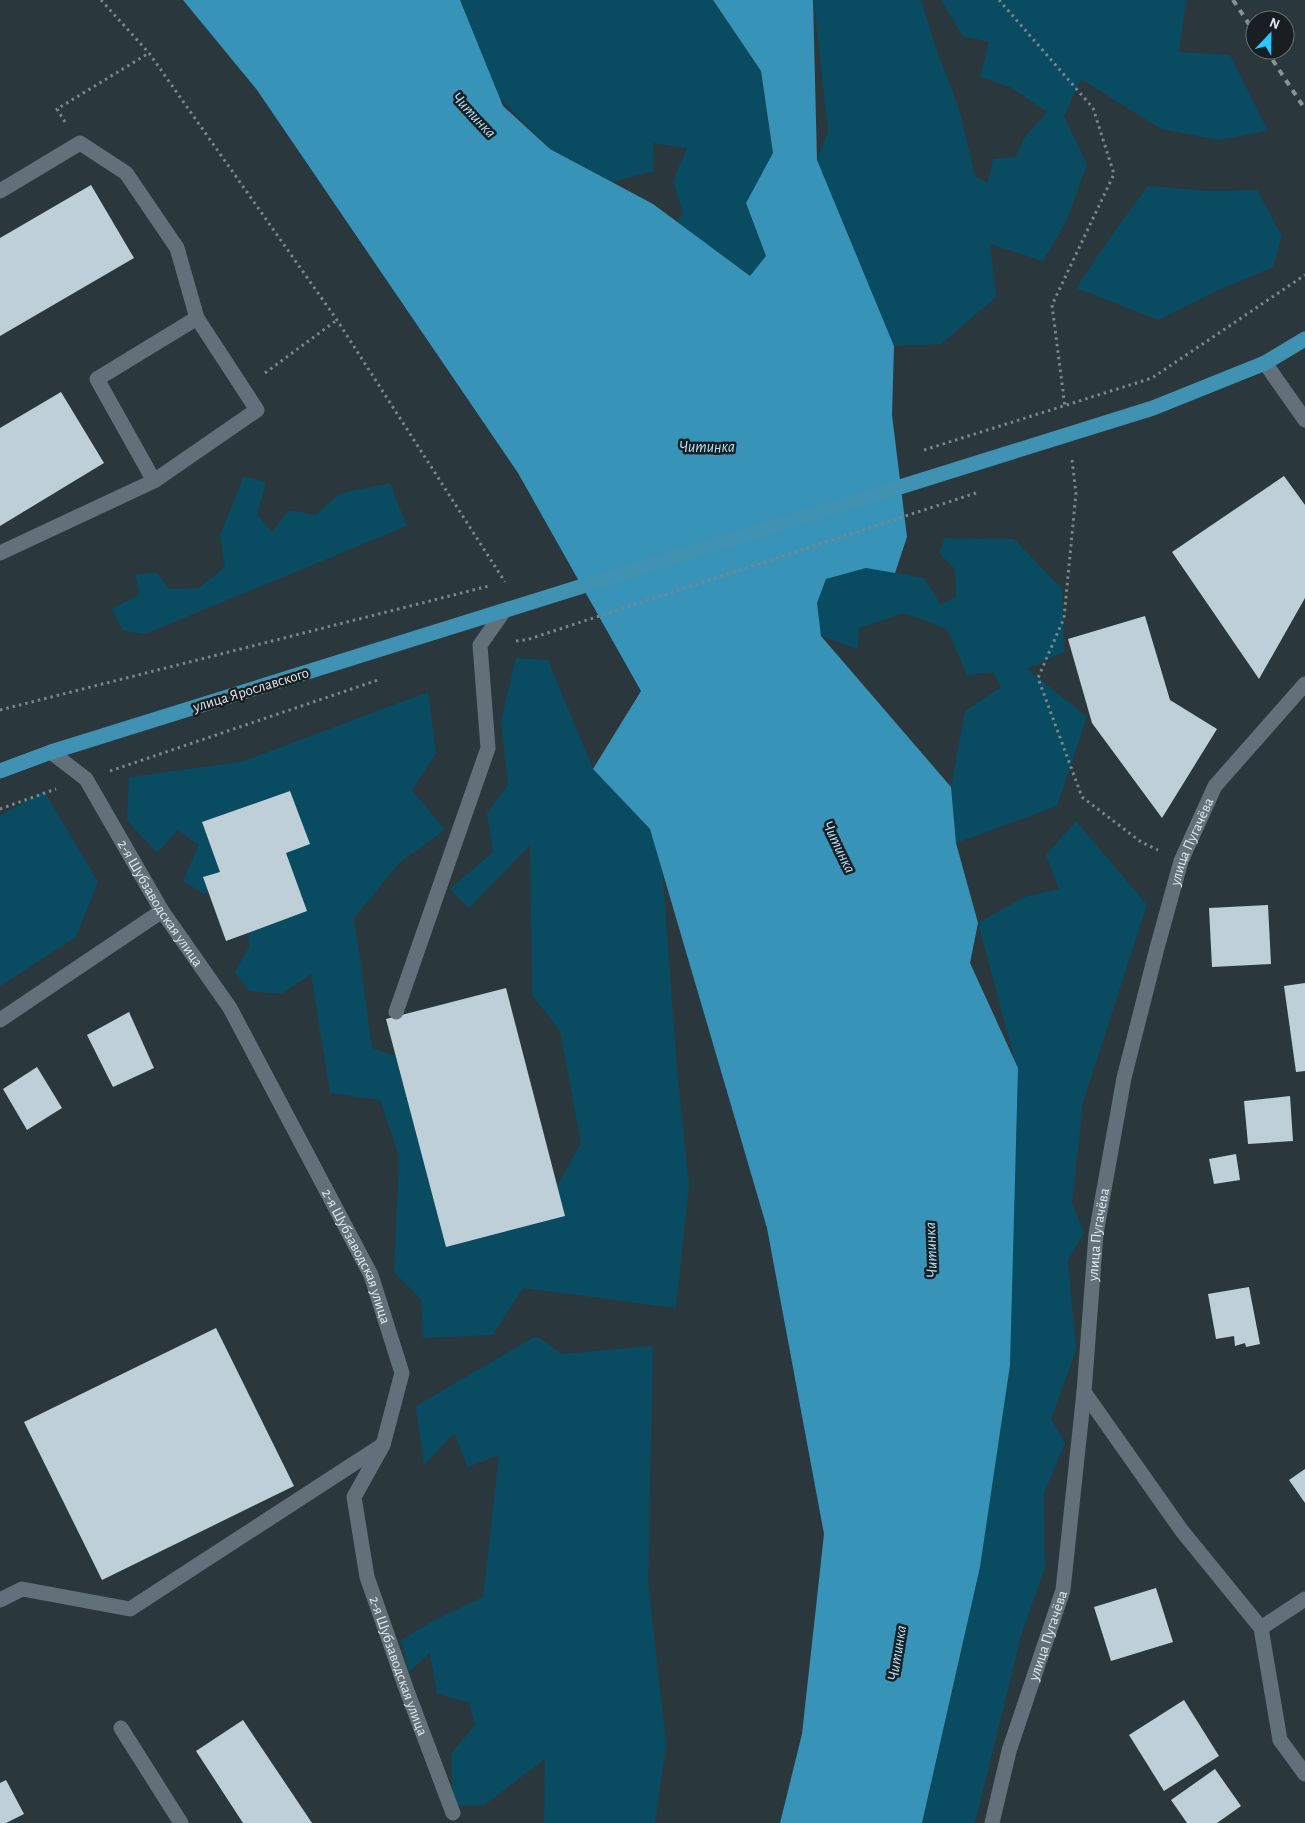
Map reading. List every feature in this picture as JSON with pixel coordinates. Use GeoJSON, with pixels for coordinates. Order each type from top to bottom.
{"type":"FeatureCollection","features":[{"type":"Feature","properties":{"kind":"main road","name":"улица Ярославского"},"geometry":{"type":"LineString","coordinates":[[0,771],[51,752],[1153,408],[1265,363],[1305,339]]}},
{"type":"Feature","properties":{"kind":"street"},"geometry":{"type":"LineString","coordinates":[[0,191],[80,143],[126,173],[176,248],[197,318],[257,410],[154,481],[0,554]]}},
{"type":"Feature","properties":{"kind":"street"},"geometry":{"type":"LineString","coordinates":[[154,481],[97,379],[197,318]]}},
{"type":"Feature","properties":{"kind":"street"},"geometry":{"type":"LineString","coordinates":[[1265,363],[1305,420]]}},
{"type":"Feature","properties":{"kind":"street"},"geometry":{"type":"LineString","coordinates":[[396,1012],[488,748],[480,645],[504,611]]}},
{"type":"Feature","properties":{"kind":"street","name":"улица Пугачёва"},"geometry":{"type":"LineString","coordinates":[[992,1823],[1009,1751],[1063,1590],[1084,1392],[1097,1224],[1124,1078],[1156,948],[1181,861],[1215,786],[1305,684]]}},
{"type":"Feature","properties":{"kind":"street","name":"2-я Шубзаводская улица"},"geometry":{"type":"LineString","coordinates":[[51,752],[86,779],[162,911],[230,1008],[371,1275],[402,1373],[383,1445],[354,1497],[367,1577],[453,1813]]}},
{"type":"Feature","properties":{"kind":"street"},"geometry":{"type":"LineString","coordinates":[[0,1020],[162,911]]}},
{"type":"Feature","properties":{"kind":"street"},"geometry":{"type":"LineString","coordinates":[[1084,1392],[1182,1531],[1261,1628],[1280,1740],[1305,1774]]}},
{"type":"Feature","properties":{"kind":"street"},"geometry":{"type":"LineString","coordinates":[[0,1600],[22,1589],[130,1609],[383,1445]]}},
{"type":"Feature","properties":{"kind":"street"},"geometry":{"type":"LineString","coordinates":[[1261,1628],[1305,1599]]}},
{"type":"Feature","properties":{"kind":"street"},"geometry":{"type":"LineString","coordinates":[[121,1728],[181,1823]]}},
{"type":"Feature","properties":{"kind":"path"},"geometry":{"type":"LineString","coordinates":[[0,710],[505,582],[337,320],[149,52],[101,0]]}},
{"type":"Feature","properties":{"kind":"path"},"geometry":{"type":"LineString","coordinates":[[80,143],[56,109],[149,52]]}},
{"type":"Feature","properties":{"kind":"path"},"geometry":{"type":"LineString","coordinates":[[1152,378],[1305,274]]}},
{"type":"Feature","properties":{"kind":"path"},"geometry":{"type":"LineString","coordinates":[[243,389],[337,320]]}},
{"type":"Feature","properties":{"kind":"path"},"geometry":{"type":"LineString","coordinates":[[1071,462],[1080,459]]}},
{"type":"Feature","properties":{"kind":"path"},"geometry":{"type":"LineString","coordinates":[[480,645],[526,640],[977,493]]}},
{"type":"Feature","properties":{"kind":"path"},"geometry":{"type":"LineString","coordinates":[[0,809],[386,677]]}},
{"type":"Feature","properties":{"kind":"shaded area"},"geometry":{"type":"Polygon","coordinates":[[[460,0],[713,0],[761,71],[773,154],[746,203],[766,256],[750,276],[677,222],[683,213],[673,181],[687,148],[653,143],[654,171],[612,182],[550,149],[499,97],[460,0]]]}},
{"type":"Feature","properties":{"kind":"shaded area"},"geometry":{"type":"Polygon","coordinates":[[[814,0],[921,0],[934,42],[960,112],[975,176],[988,183],[993,159],[1015,157],[1024,138],[1047,112],[1010,87],[980,77],[989,42],[963,36],[941,0],[1186,0],[1179,52],[1230,55],[1268,131],[1218,140],[1161,129],[1081,79],[1064,116],[1087,165],[1066,222],[1043,261],[990,244],[996,297],[941,344],[894,346],[817,160],[828,132],[814,0]]]}},
{"type":"Feature","properties":{"kind":"shaded area"},"geometry":{"type":"Polygon","coordinates":[[[1148,186],[1209,191],[1257,190],[1282,236],[1273,267],[1214,292],[1158,320],[1076,288],[1148,186]]]}},
{"type":"Feature","properties":{"kind":"shaded area"},"geometry":{"type":"Polygon","coordinates":[[[244,476],[266,482],[257,515],[272,532],[289,510],[315,515],[341,493],[390,483],[407,526],[145,634],[123,631],[112,609],[140,594],[135,575],[156,572],[169,589],[199,588],[225,567],[220,535],[244,476]]]}},
{"type":"Feature","properties":{"kind":"shaded area"},"geometry":{"type":"Polygon","coordinates":[[[945,538],[1014,539],[1062,589],[1064,652],[1027,669],[1087,717],[1057,806],[956,843],[951,787],[965,711],[1001,687],[993,672],[967,675],[947,629],[904,613],[859,628],[858,649],[821,636],[817,603],[826,579],[866,568],[924,578],[941,605],[956,596],[955,569],[939,553],[945,538]]]}},
{"type":"Feature","properties":{"kind":"shaded area"},"geometry":{"type":"Polygon","coordinates":[[[516,658],[548,660],[593,769],[660,838],[678,1082],[689,1184],[676,1308],[523,1288],[493,1335],[423,1338],[421,1299],[394,1272],[399,1156],[380,1100],[330,1093],[311,974],[281,994],[249,991],[235,972],[249,947],[246,909],[227,882],[204,894],[183,881],[199,845],[178,830],[157,853],[127,820],[129,777],[241,762],[428,692],[436,753],[412,790],[445,830],[400,862],[354,918],[372,1048],[411,1061],[541,1215],[581,1143],[560,1031],[532,995],[530,845],[469,908],[450,889],[493,852],[487,814],[508,784],[501,721],[516,658]]]}},
{"type":"Feature","properties":{"kind":"shaded area"},"geometry":{"type":"Polygon","coordinates":[[[44,791],[98,882],[76,937],[0,986],[0,816],[44,791]]]}},
{"type":"Feature","properties":{"kind":"shaded area"},"geometry":{"type":"Polygon","coordinates":[[[1076,821],[1147,905],[1083,1102],[1072,1203],[1084,1233],[1068,1260],[1076,1350],[1051,1419],[1065,1443],[1044,1493],[1045,1567],[1021,1636],[975,1823],[922,1823],[980,1567],[1017,1068],[978,923],[1024,897],[1059,889],[1046,855],[1076,821]]]}},
{"type":"Feature","properties":{"kind":"shaded area"},"geometry":{"type":"Polygon","coordinates":[[[536,1336],[562,1354],[653,1346],[648,1582],[666,1744],[655,1823],[544,1823],[545,1759],[484,1805],[453,1806],[451,1754],[475,1725],[469,1702],[437,1694],[430,1653],[409,1672],[401,1640],[433,1621],[483,1597],[499,1455],[468,1467],[454,1433],[424,1465],[416,1406],[536,1336]]]}},
{"type":"Feature","properties":{"kind":"water","name":"Читинка"},"geometry":{"type":"Polygon","coordinates":[[[183,0],[460,0],[503,106],[550,149],[653,204],[750,276],[766,256],[746,203],[773,153],[761,71],[713,0],[813,0],[817,160],[894,346],[892,415],[907,537],[895,573],[866,568],[826,579],[817,603],[821,636],[951,787],[956,843],[978,923],[970,963],[1018,1068],[1010,1365],[980,1567],[922,1823],[780,1823],[802,1734],[824,1534],[767,1228],[650,829],[593,769],[641,691],[518,473],[257,90],[183,0]]]}},
{"type":"Feature","properties":{"kind":"building"},"geometry":{"type":"Polygon","coordinates":[[[91,185],[134,258],[0,336],[0,238],[91,185]]]}},
{"type":"Feature","properties":{"kind":"building"},"geometry":{"type":"Polygon","coordinates":[[[61,392],[104,463],[0,526],[0,428],[61,392]]]}},
{"type":"Feature","properties":{"kind":"building"},"geometry":{"type":"Polygon","coordinates":[[[1284,476],[1305,505],[1305,598],[1259,679],[1172,552],[1284,476]]]}},
{"type":"Feature","properties":{"kind":"building"},"geometry":{"type":"Polygon","coordinates":[[[1145,616],[1170,700],[1217,729],[1162,818],[1092,723],[1068,639],[1145,616]]]}},
{"type":"Feature","properties":{"kind":"building"},"geometry":{"type":"Polygon","coordinates":[[[290,791],[310,844],[286,853],[307,911],[226,941],[203,877],[220,872],[202,822],[290,791]]]}},
{"type":"Feature","properties":{"kind":"building"},"geometry":{"type":"Polygon","coordinates":[[[1268,905],[1271,964],[1212,967],[1209,908],[1268,905]]]}},
{"type":"Feature","properties":{"kind":"building"},"geometry":{"type":"Polygon","coordinates":[[[1305,983],[1305,1071],[1296,1072],[1284,986],[1305,983]]]}},
{"type":"Feature","properties":{"kind":"building"},"geometry":{"type":"Polygon","coordinates":[[[506,988],[565,1216],[446,1247],[386,1019],[506,988]]]}},
{"type":"Feature","properties":{"kind":"building"},"geometry":{"type":"Polygon","coordinates":[[[129,1012],[154,1068],[113,1087],[87,1035],[129,1012]]]}},
{"type":"Feature","properties":{"kind":"building"},"geometry":{"type":"Polygon","coordinates":[[[37,1067],[62,1108],[27,1130],[3,1089],[37,1067]]]}},
{"type":"Feature","properties":{"kind":"building"},"geometry":{"type":"Polygon","coordinates":[[[1290,1096],[1293,1141],[1248,1144],[1244,1101],[1290,1096]]]}},
{"type":"Feature","properties":{"kind":"building"},"geometry":{"type":"Polygon","coordinates":[[[1236,1154],[1240,1180],[1214,1184],[1209,1159],[1236,1154]]]}},
{"type":"Feature","properties":{"kind":"building"},"geometry":{"type":"Polygon","coordinates":[[[1249,1287],[1260,1344],[1246,1347],[1245,1343],[1235,1346],[1234,1336],[1216,1339],[1208,1294],[1249,1287]]]}},
{"type":"Feature","properties":{"kind":"building"},"geometry":{"type":"Polygon","coordinates":[[[216,1328],[294,1486],[102,1580],[24,1422],[216,1328]]]}},
{"type":"Feature","properties":{"kind":"building"},"geometry":{"type":"Polygon","coordinates":[[[1305,1469],[1305,1503],[1289,1480],[1305,1469]]]}},
{"type":"Feature","properties":{"kind":"building"},"geometry":{"type":"Polygon","coordinates":[[[1156,1588],[1173,1642],[1111,1661],[1094,1607],[1156,1588]]]}},
{"type":"Feature","properties":{"kind":"building"},"geometry":{"type":"Polygon","coordinates":[[[1184,1700],[1219,1756],[1164,1791],[1129,1735],[1184,1700]]]}},
{"type":"Feature","properties":{"kind":"building"},"geometry":{"type":"Polygon","coordinates":[[[243,1720],[312,1823],[243,1823],[196,1751],[243,1720]]]}},
{"type":"Feature","properties":{"kind":"building"},"geometry":{"type":"Polygon","coordinates":[[[1215,1769],[1241,1806],[1217,1823],[1187,1823],[1171,1800],[1215,1769]]]}},
{"type":"Feature","properties":{"kind":"building"},"geometry":{"type":"Polygon","coordinates":[[[6,1780],[24,1814],[6,1823],[0,1823],[0,1783],[6,1780]]]}},
{"type":"Feature","properties":{"kind":"railway"},"geometry":{"type":"LineString","coordinates":[[1233,0],[1245,18]]}},
{"type":"Feature","properties":{"kind":"railway"},"geometry":{"type":"LineString","coordinates":[[1273,60],[1305,109]]}}]}
